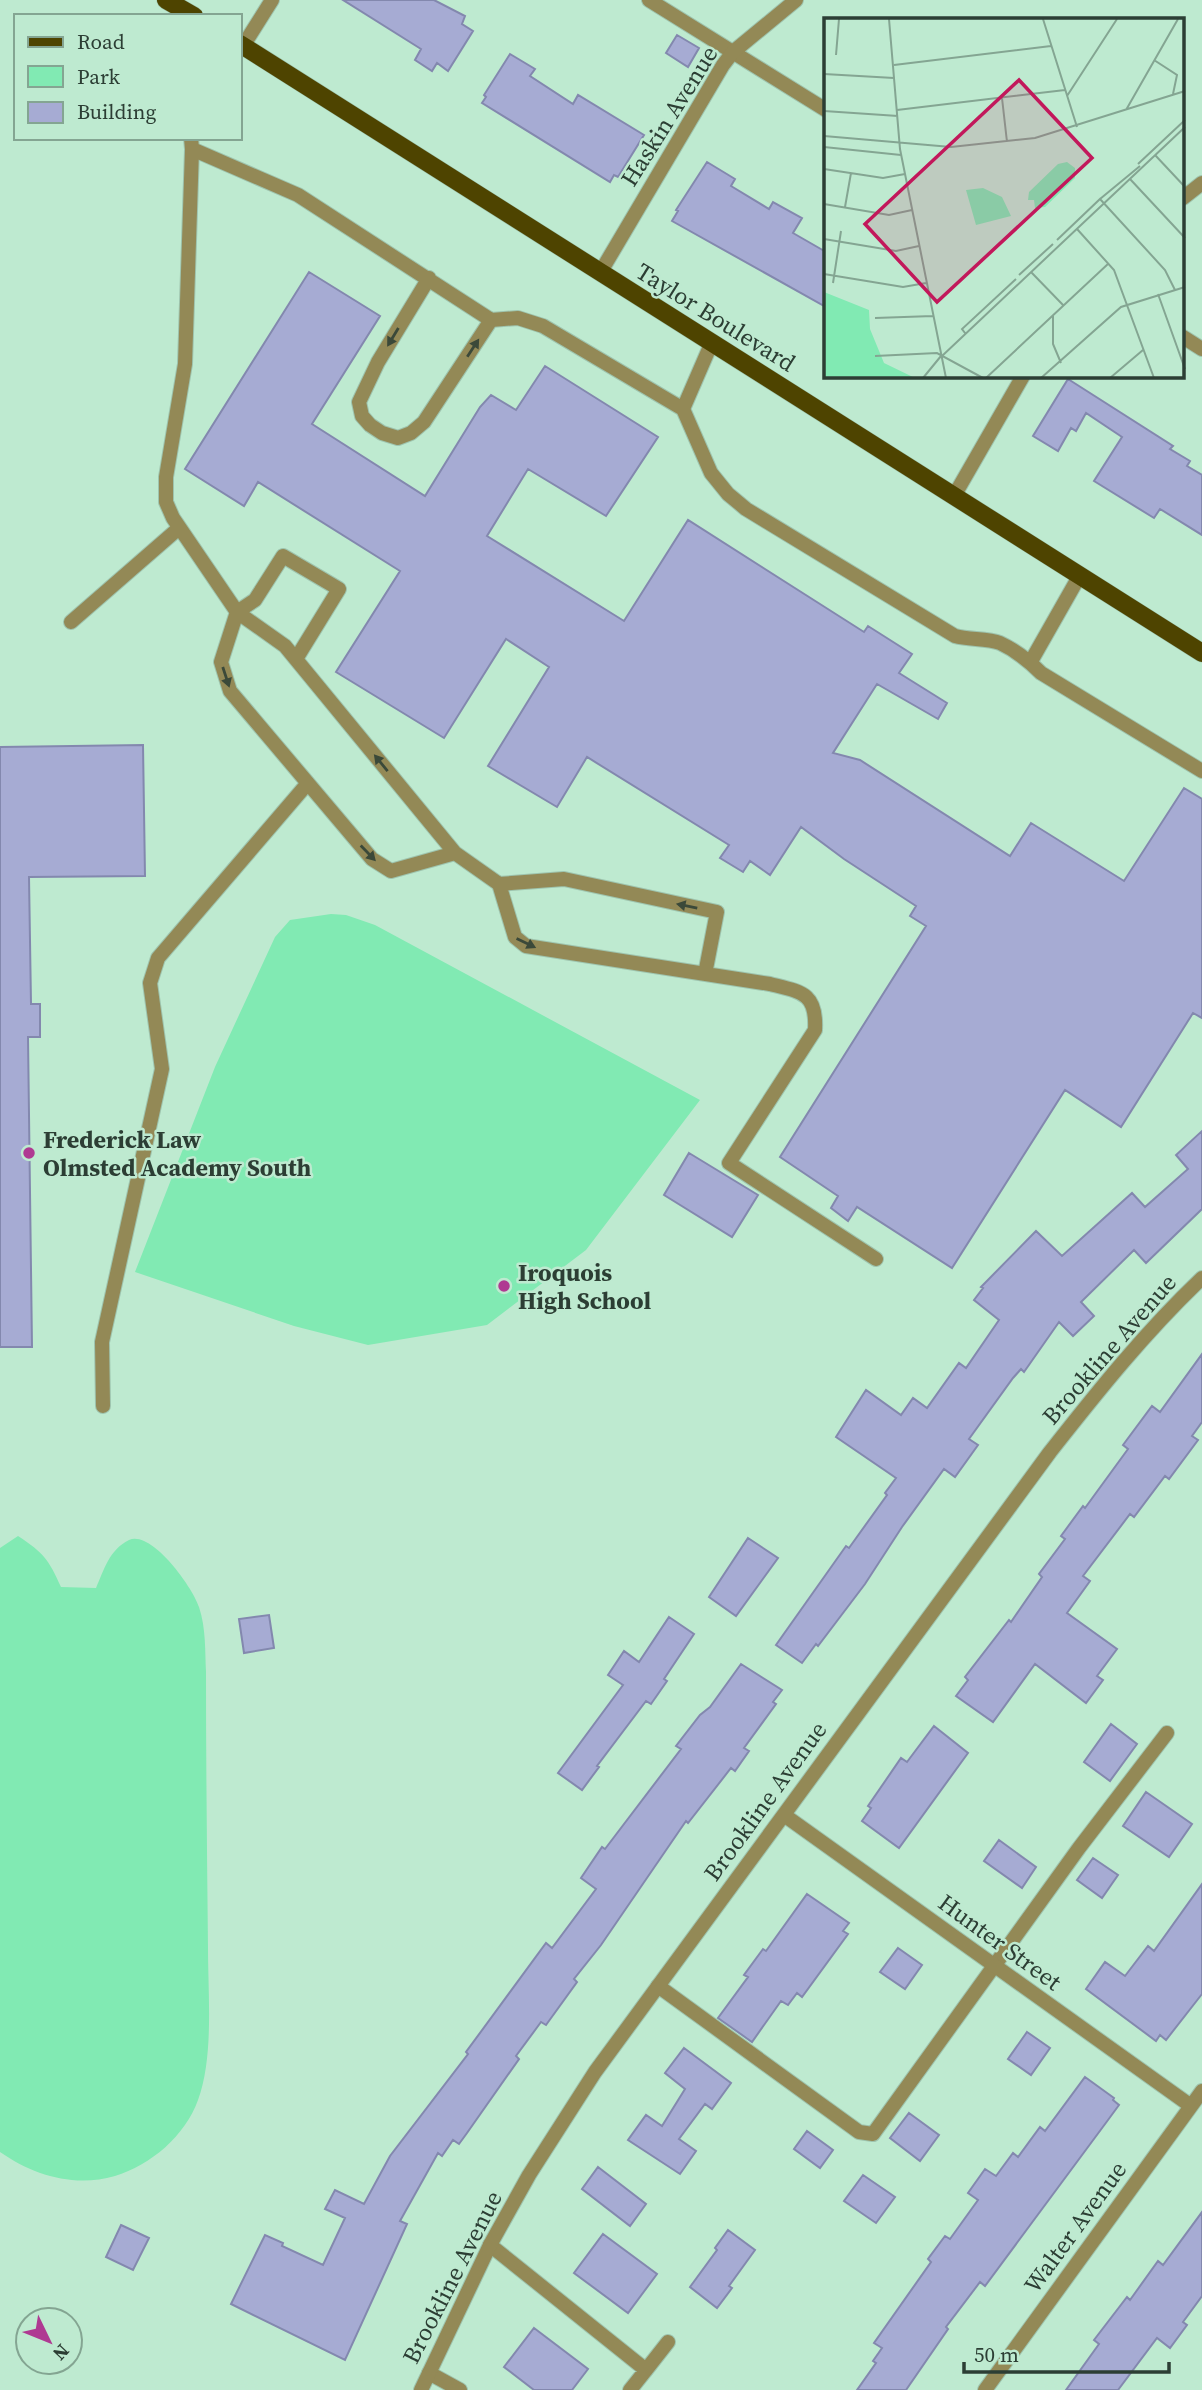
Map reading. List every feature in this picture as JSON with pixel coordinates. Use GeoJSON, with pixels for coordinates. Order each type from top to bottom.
{"type":"FeatureCollection","features":[{"type":"Feature","properties":{"kind":"main road"},"geometry":{"type":"LineString","coordinates":[[166,0],[190,14]]}},
{"type":"Feature","properties":{"kind":"main road","name":"Taylor Boulevard"},"geometry":{"type":"LineString","coordinates":[[242,46],[1202,653]]}},
{"type":"Feature","properties":{"kind":"street"},"geometry":{"type":"LineString","coordinates":[[242,44],[272,0]]}},
{"type":"Feature","properties":{"kind":"street"},"geometry":{"type":"LineString","coordinates":[[649,0],[824,109]]}},
{"type":"Feature","properties":{"kind":"street","name":"Haskin Avenue"},"geometry":{"type":"LineString","coordinates":[[600,273],[723,65],[733,52],[796,0]]}},
{"type":"Feature","properties":{"kind":"street"},"geometry":{"type":"LineString","coordinates":[[876,1258],[729,1163],[815,1030],[816,1012],[813,1002],[796,991],[770,984],[526,946],[515,937],[499,884],[455,853],[285,646],[237,612],[179,528],[166,502],[166,477],[185,364],[192,144],[298,195],[491,320],[518,318],[543,326],[682,409],[711,473],[728,494],[746,509],[955,636],[998,642],[1041,673],[1202,771]]}},
{"type":"Feature","properties":{"kind":"street"},"geometry":{"type":"LineString","coordinates":[[1184,197],[1202,183]]}},
{"type":"Feature","properties":{"kind":"street"},"geometry":{"type":"LineString","coordinates":[[429,278],[378,362],[359,402],[362,416],[370,425],[398,438],[411,433],[424,422],[491,320]]}},
{"type":"Feature","properties":{"kind":"street"},"geometry":{"type":"LineString","coordinates":[[1184,338],[1202,349]]}},
{"type":"Feature","properties":{"kind":"street"},"geometry":{"type":"LineString","coordinates":[[682,409],[712,342]]}},
{"type":"Feature","properties":{"kind":"street"},"geometry":{"type":"LineString","coordinates":[[954,496],[1022,378]]}},
{"type":"Feature","properties":{"kind":"street"},"geometry":{"type":"LineString","coordinates":[[71,622],[179,528]]}},
{"type":"Feature","properties":{"kind":"street"},"geometry":{"type":"LineString","coordinates":[[296,659],[339,589],[283,556],[256,600],[237,612],[221,662],[230,691],[372,859],[391,871],[455,853]]}},
{"type":"Feature","properties":{"kind":"street"},"geometry":{"type":"LineString","coordinates":[[1030,663],[1080,575]]}},
{"type":"Feature","properties":{"kind":"street"},"geometry":{"type":"LineString","coordinates":[[103,1406],[102,1342],[162,1069],[150,984],[158,958],[308,783]]}},
{"type":"Feature","properties":{"kind":"street"},"geometry":{"type":"LineString","coordinates":[[499,884],[564,879],[717,912],[705,974]]}},
{"type":"Feature","properties":{"kind":"street","name":"Brookline Avenue"},"geometry":{"type":"LineString","coordinates":[[421,2390],[490,2245],[529,2175],[581,2094],[1050,1452],[1119,1366],[1174,1304],[1202,1278]]}},
{"type":"Feature","properties":{"kind":"street"},"geometry":{"type":"LineString","coordinates":[[658,1986],[859,2132],[873,2134],[1079,1848],[1167,1733]]}},
{"type":"Feature","properties":{"kind":"street","name":"Hunter Street"},"geometry":{"type":"LineString","coordinates":[[784,1815],[1191,2106]]}},
{"type":"Feature","properties":{"kind":"street","name":"Walter Avenue"},"geometry":{"type":"LineString","coordinates":[[985,2390],[1202,2091]]}},
{"type":"Feature","properties":{"kind":"street"},"geometry":{"type":"LineString","coordinates":[[490,2245],[646,2370]]}},
{"type":"Feature","properties":{"kind":"street"},"geometry":{"type":"LineString","coordinates":[[630,2390],[668,2342]]}},
{"type":"Feature","properties":{"kind":"street"},"geometry":{"type":"LineString","coordinates":[[429,2373],[460,2390]]}},
{"type":"Feature","properties":{"kind":"green space"},"geometry":{"type":"Polygon","coordinates":[[[331,914],[346,915],[375,925],[700,1100],[586,1250],[487,1325],[368,1345],[294,1326],[135,1272],[215,1067],[275,937],[290,920],[331,914]]]}},
{"type":"Feature","properties":{"kind":"green space"},"geometry":{"type":"Polygon","coordinates":[[[18,1536],[45,1558],[61,1587],[96,1588],[108,1561],[122,1544],[138,1539],[149,1544],[160,1552],[189,1587],[199,1607],[204,1631],[209,2005],[203,2083],[185,2126],[154,2157],[115,2176],[84,2181],[40,2173],[0,2152],[0,1548],[18,1536]]]}},
{"type":"Feature","properties":{"kind":"building"},"geometry":{"type":"Polygon","coordinates":[[[343,0],[434,0],[465,16],[462,24],[473,31],[448,71],[437,63],[432,71],[415,60],[421,49],[343,0]]]}},
{"type":"Feature","properties":{"kind":"building"},"geometry":{"type":"Polygon","coordinates":[[[677,35],[699,48],[688,67],[666,53],[677,35]]]}},
{"type":"Feature","properties":{"kind":"building"},"geometry":{"type":"Polygon","coordinates":[[[510,54],[535,69],[530,76],[573,104],[578,95],[644,135],[618,177],[614,175],[610,182],[482,103],[486,97],[484,95],[510,54]]]}},
{"type":"Feature","properties":{"kind":"building"},"geometry":{"type":"Polygon","coordinates":[[[707,162],[735,179],[731,186],[769,209],[773,202],[802,218],[793,233],[824,251],[824,306],[672,221],[678,211],[676,210],[707,162]]]}},
{"type":"Feature","properties":{"kind":"building"},"geometry":{"type":"Polygon","coordinates":[[[309,272],[380,316],[312,424],[425,496],[480,407],[491,395],[516,410],[545,366],[658,437],[606,516],[528,469],[487,536],[624,621],[688,520],[864,632],[868,626],[912,654],[899,673],[947,703],[938,719],[877,684],[833,753],[860,760],[1010,856],[1031,823],[1124,881],[1184,788],[1202,799],[1202,1018],[1193,1013],[1121,1127],[1065,1090],[952,1268],[857,1207],[848,1221],[831,1208],[838,1196],[780,1157],[926,926],[910,916],[916,906],[801,827],[770,875],[750,861],[743,872],[720,858],[729,845],[587,757],[557,807],[488,766],[549,667],[506,639],[444,738],[336,672],[400,571],[258,482],[244,506],[185,469],[309,272]]]}},
{"type":"Feature","properties":{"kind":"building"},"geometry":{"type":"Polygon","coordinates":[[[1068,379],[1173,446],[1170,449],[1190,461],[1187,466],[1202,475],[1202,535],[1160,509],[1154,518],[1094,481],[1122,437],[1086,413],[1076,431],[1071,428],[1058,451],[1033,436],[1068,379]]]}},
{"type":"Feature","properties":{"kind":"building"},"geometry":{"type":"Polygon","coordinates":[[[143,745],[145,876],[29,877],[31,1004],[40,1004],[40,1037],[28,1037],[32,1347],[0,1347],[0,747],[143,745]]]}},
{"type":"Feature","properties":{"kind":"building"},"geometry":{"type":"Polygon","coordinates":[[[1202,1131],[1202,1209],[1146,1263],[1134,1250],[1081,1302],[1094,1316],[1073,1336],[1059,1322],[1024,1372],[1021,1369],[1013,1378],[969,1439],[978,1445],[955,1477],[944,1469],[865,1584],[802,1663],[776,1645],[846,1546],[849,1548],[896,1478],[836,1437],[866,1390],[901,1415],[913,1398],[927,1408],[959,1363],[966,1368],[999,1320],[974,1300],[983,1288],[981,1287],[1036,1231],[1062,1256],[1132,1193],[1145,1207],[1188,1169],[1176,1155],[1202,1131]]]}},
{"type":"Feature","properties":{"kind":"building"},"geometry":{"type":"Polygon","coordinates":[[[689,1153],[758,1195],[732,1237],[664,1195],[689,1153]]]}},
{"type":"Feature","properties":{"kind":"building"},"geometry":{"type":"Polygon","coordinates":[[[1202,1354],[1202,1422],[1192,1436],[1198,1440],[1169,1479],[1165,1476],[1134,1517],[1130,1514],[1083,1576],[1090,1581],[1067,1613],[1117,1649],[1097,1676],[1103,1680],[1086,1703],[1035,1664],[993,1722],[956,1696],[968,1680],[965,1677],[1009,1620],[1011,1622],[1042,1577],[1039,1574],[1065,1539],[1061,1536],[1128,1449],[1123,1445],[1152,1406],[1160,1412],[1202,1354]]]}},
{"type":"Feature","properties":{"kind":"building"},"geometry":{"type":"Polygon","coordinates":[[[748,1538],[778,1558],[736,1616],[709,1597],[748,1538]]]}},
{"type":"Feature","properties":{"kind":"building"},"geometry":{"type":"Polygon","coordinates":[[[269,1615],[274,1648],[244,1653],[239,1619],[269,1615]]]}},
{"type":"Feature","properties":{"kind":"building"},"geometry":{"type":"Polygon","coordinates":[[[669,1617],[694,1634],[651,1704],[646,1701],[582,1790],[558,1773],[623,1685],[608,1675],[624,1651],[639,1662],[669,1617]]]}},
{"type":"Feature","properties":{"kind":"building"},"geometry":{"type":"Polygon","coordinates":[[[741,1664],[782,1690],[773,1702],[776,1704],[744,1748],[749,1751],[735,1771],[731,1768],[688,1823],[686,1821],[601,1945],[574,1979],[577,1982],[546,2025],[541,2022],[516,2056],[519,2059],[459,2144],[453,2140],[442,2156],[438,2153],[400,2221],[407,2224],[345,2360],[231,2304],[265,2235],[323,2265],[345,2218],[325,2209],[335,2190],[364,2204],[390,2156],[468,2054],[466,2052],[546,1943],[552,1948],[596,1889],[581,1878],[602,1847],[605,1849],[681,1749],[676,1746],[700,1715],[710,1707],[741,1664]]]}},
{"type":"Feature","properties":{"kind":"building"},"geometry":{"type":"Polygon","coordinates":[[[1111,1724],[1137,1744],[1110,1781],[1084,1762],[1111,1724]]]}},
{"type":"Feature","properties":{"kind":"building"},"geometry":{"type":"Polygon","coordinates":[[[934,1726],[968,1753],[899,1848],[862,1821],[871,1808],[868,1806],[901,1758],[907,1762],[934,1726]]]}},
{"type":"Feature","properties":{"kind":"building"},"geometry":{"type":"Polygon","coordinates":[[[1146,1792],[1192,1824],[1169,1857],[1123,1826],[1146,1792]]]}},
{"type":"Feature","properties":{"kind":"building"},"geometry":{"type":"Polygon","coordinates":[[[999,1840],[1036,1867],[1022,1888],[984,1861],[999,1840]]]}},
{"type":"Feature","properties":{"kind":"building"},"geometry":{"type":"Polygon","coordinates":[[[1093,1858],[1118,1875],[1102,1898],[1077,1880],[1093,1858]]]}},
{"type":"Feature","properties":{"kind":"building"},"geometry":{"type":"Polygon","coordinates":[[[1202,1884],[1202,1994],[1166,2040],[1160,2035],[1156,2041],[1086,1989],[1105,1962],[1125,1976],[1148,1946],[1154,1951],[1202,1884]]]}},
{"type":"Feature","properties":{"kind":"building"},"geometry":{"type":"Polygon","coordinates":[[[807,1894],[849,1923],[843,1931],[848,1934],[802,1997],[797,1993],[788,2005],[781,2001],[752,2042],[718,2018],[748,1977],[744,1975],[763,1949],[766,1951],[807,1894]]]}},
{"type":"Feature","properties":{"kind":"building"},"geometry":{"type":"Polygon","coordinates":[[[898,1948],[922,1965],[905,1989],[880,1972],[898,1948]]]}},
{"type":"Feature","properties":{"kind":"building"},"geometry":{"type":"Polygon","coordinates":[[[1027,2032],[1050,2048],[1031,2075],[1008,2059],[1027,2032]]]}},
{"type":"Feature","properties":{"kind":"building"},"geometry":{"type":"Polygon","coordinates":[[[684,2048],[731,2083],[712,2109],[705,2104],[679,2139],[696,2151],[680,2174],[628,2140],[646,2115],[662,2126],[685,2089],[665,2073],[684,2048]]]}},
{"type":"Feature","properties":{"kind":"building"},"geometry":{"type":"Polygon","coordinates":[[[1085,2077],[1114,2098],[1119,2105],[985,2286],[980,2282],[946,2327],[948,2329],[906,2390],[857,2390],[876,2363],[873,2361],[882,2348],[874,2343],[931,2262],[928,2259],[945,2236],[950,2239],[978,2200],[968,2193],[985,2169],[996,2176],[1013,2153],[1018,2157],[1040,2127],[1045,2131],[1085,2077]]]}},
{"type":"Feature","properties":{"kind":"building"},"geometry":{"type":"Polygon","coordinates":[[[909,2113],[939,2135],[920,2161],[890,2138],[909,2113]]]}},
{"type":"Feature","properties":{"kind":"building"},"geometry":{"type":"Polygon","coordinates":[[[807,2131],[833,2150],[820,2168],[794,2149],[807,2131]]]}},
{"type":"Feature","properties":{"kind":"building"},"geometry":{"type":"Polygon","coordinates":[[[598,2167],[646,2204],[630,2226],[582,2189],[598,2167]]]}},
{"type":"Feature","properties":{"kind":"building"},"geometry":{"type":"Polygon","coordinates":[[[863,2175],[895,2197],[876,2223],[844,2201],[863,2175]]]}},
{"type":"Feature","properties":{"kind":"building"},"geometry":{"type":"Polygon","coordinates":[[[1202,2212],[1202,2296],[1183,2322],[1187,2325],[1170,2348],[1157,2338],[1118,2390],[1066,2390],[1099,2344],[1094,2340],[1127,2297],[1130,2300],[1158,2261],[1163,2265],[1202,2212]]]}},
{"type":"Feature","properties":{"kind":"building"},"geometry":{"type":"Polygon","coordinates":[[[121,2225],[149,2238],[133,2270],[106,2257],[121,2225]]]}},
{"type":"Feature","properties":{"kind":"building"},"geometry":{"type":"Polygon","coordinates":[[[728,2230],[755,2250],[717,2308],[690,2287],[728,2230]]]}},
{"type":"Feature","properties":{"kind":"building"},"geometry":{"type":"Polygon","coordinates":[[[603,2234],[657,2274],[628,2313],[574,2273],[603,2234]]]}},
{"type":"Feature","properties":{"kind":"building"},"geometry":{"type":"Polygon","coordinates":[[[534,2328],[588,2369],[572,2390],[534,2390],[504,2367],[534,2328]]]}},
{"type":"Feature","properties":{"kind":"place","name":"Frederick Law Olmsted Academy South"},"geometry":{"type":"Point","coordinates":[29,1153]}},
{"type":"Feature","properties":{"kind":"place","name":"Iroquois High School"},"geometry":{"type":"Point","coordinates":[504,1286]}}]}
